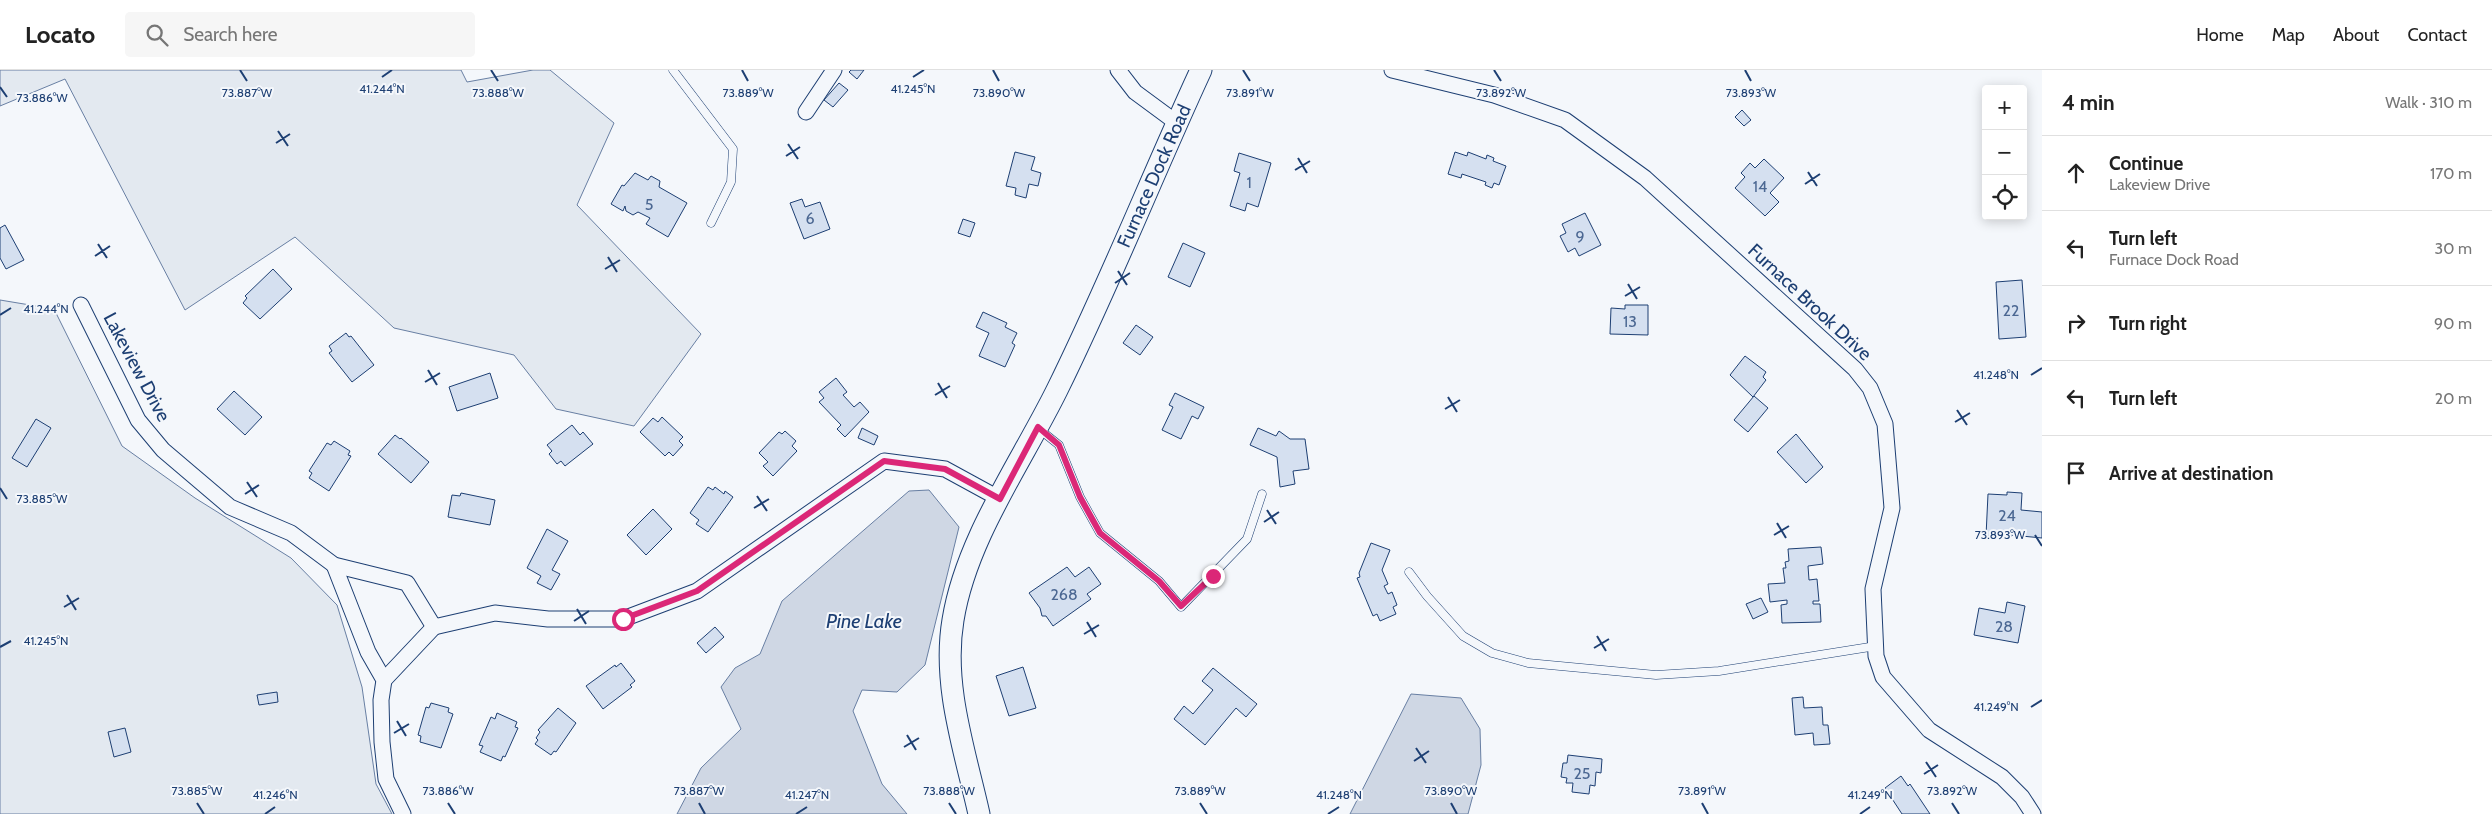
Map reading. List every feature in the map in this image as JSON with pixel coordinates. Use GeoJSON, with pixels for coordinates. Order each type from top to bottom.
{"type":"FeatureCollection","features":[{"type":"Feature","properties":{"kind":"street"},"geometry":{"type":"LineString","coordinates":[[806,112],[834,70]]}},
{"type":"Feature","properties":{"kind":"street"},"geometry":{"type":"LineString","coordinates":[[1118,70],[1134,92],[1177,123]]}},
{"type":"Feature","properties":{"kind":"street","name":"Furnace Dock Road"},"geometry":{"type":"LineString","coordinates":[[979,814],[953,693],[951,636],[960,587],[968,561],[1085,332],[1201,70]]}},
{"type":"Feature","properties":{"kind":"street","name":"Furnace Brook Drive"},"geometry":{"type":"LineString","coordinates":[[1392,70],[1494,95],[1565,120],[1645,178],[1855,369],[1870,388],[1885,424],[1892,508],[1873,589],[1876,646],[1883,678],[1925,725],[2002,777],[2022,798],[2033,814]]}},
{"type":"Feature","properties":{"kind":"street","name":"Lakeview Drive"},"geometry":{"type":"LineString","coordinates":[[81,305],[138,420],[163,450],[230,507],[291,533],[334,565],[407,583],[434,627]]}},
{"type":"Feature","properties":{"kind":"street"},"geometry":{"type":"LineString","coordinates":[[403,814],[386,779],[382,742],[381,700],[384,680],[434,627],[495,614],[548,619],[623,619],[697,591],[884,461],[945,469],[1000,499]]}},
{"type":"Feature","properties":{"kind":"street"},"geometry":{"type":"LineString","coordinates":[[334,565],[368,652],[384,680]]}},
{"type":"Feature","properties":{"kind":"lane"},"geometry":{"type":"LineString","coordinates":[[673,70],[733,149],[732,182],[710,223]]}},
{"type":"Feature","properties":{"kind":"lane"},"geometry":{"type":"LineString","coordinates":[[1038,427],[1059,445],[1080,497],[1100,533],[1159,581],[1181,606],[1247,539],[1262,494]]}},
{"type":"Feature","properties":{"kind":"lane"},"geometry":{"type":"LineString","coordinates":[[1409,572],[1427,596],[1463,636],[1492,653],[1528,663],[1656,675],[1719,671],[1876,646]]}},
{"type":"Feature","properties":{"kind":"shaded area"},"geometry":{"type":"Polygon","coordinates":[[[0,70],[461,70],[467,82],[533,70],[550,70],[614,123],[577,205],[701,334],[634,426],[556,409],[514,355],[394,328],[295,237],[185,310],[65,79],[0,106],[0,70]]]}},
{"type":"Feature","properties":{"kind":"shaded area"},"geometry":{"type":"Polygon","coordinates":[[[0,300],[54,309],[122,446],[195,498],[291,558],[337,605],[362,687],[376,784],[392,814],[0,814],[0,300]]]}},
{"type":"Feature","properties":{"kind":"water","name":"Pine Lake"},"geometry":{"type":"Polygon","coordinates":[[[929,490],[959,527],[925,665],[897,692],[862,690],[853,711],[882,784],[907,814],[677,814],[701,768],[741,729],[721,687],[735,668],[760,654],[782,601],[909,491],[929,490]]]}},
{"type":"Feature","properties":{"kind":"water"},"geometry":{"type":"Polygon","coordinates":[[[1411,694],[1461,698],[1480,729],[1481,765],[1468,814],[1350,814],[1411,694]]]}},
{"type":"Feature","properties":{"kind":"building"},"geometry":{"type":"Polygon","coordinates":[[[851,70],[864,70],[857,79],[849,72],[851,70]]]}},
{"type":"Feature","properties":{"kind":"building"},"geometry":{"type":"Polygon","coordinates":[[[839,83],[848,90],[833,107],[824,100],[839,83]]]}},
{"type":"Feature","properties":{"kind":"building"},"geometry":{"type":"Polygon","coordinates":[[[1742,110],[1751,120],[1744,126],[1735,117],[1742,110]]]}},
{"type":"Feature","properties":{"kind":"building"},"geometry":{"type":"Polygon","coordinates":[[[1015,152],[1035,157],[1031,170],[1041,173],[1038,186],[1029,184],[1026,198],[1015,195],[1016,188],[1006,186],[1015,152]]]}},
{"type":"Feature","properties":{"kind":"building"},"geometry":{"type":"Polygon","coordinates":[[[1455,152],[1467,156],[1468,152],[1486,159],[1487,155],[1494,158],[1493,161],[1506,166],[1499,185],[1494,183],[1492,188],[1485,185],[1486,182],[1462,174],[1461,178],[1448,174],[1455,152]]]}},
{"type":"Feature","properties":{"kind":"building"},"geometry":{"type":"Polygon","coordinates":[[[1239,153],[1271,163],[1258,207],[1247,203],[1245,211],[1230,206],[1240,173],[1234,171],[1239,153]]]}},
{"type":"Feature","properties":{"kind":"building"},"geometry":{"type":"Polygon","coordinates":[[[1764,159],[1784,178],[1770,193],[1779,202],[1765,216],[1735,188],[1745,177],[1741,173],[1750,163],[1755,168],[1764,159]]]}},
{"type":"Feature","properties":{"kind":"building"},"geometry":{"type":"Polygon","coordinates":[[[635,173],[648,180],[651,176],[660,181],[659,187],[687,203],[668,237],[646,224],[650,218],[638,212],[633,215],[626,211],[625,206],[623,211],[611,204],[622,185],[624,186],[635,173]]]}},
{"type":"Feature","properties":{"kind":"building"},"geometry":{"type":"Polygon","coordinates":[[[802,199],[805,207],[820,202],[830,229],[804,239],[790,203],[802,199]]]}},
{"type":"Feature","properties":{"kind":"building"},"geometry":{"type":"Polygon","coordinates":[[[1585,213],[1601,245],[1579,256],[1575,248],[1568,252],[1560,236],[1566,233],[1562,224],[1585,213]]]}},
{"type":"Feature","properties":{"kind":"building"},"geometry":{"type":"Polygon","coordinates":[[[963,219],[975,223],[970,237],[958,233],[963,219]]]}},
{"type":"Feature","properties":{"kind":"building"},"geometry":{"type":"Polygon","coordinates":[[[5,225],[24,260],[6,269],[0,258],[0,228],[5,225]]]}},
{"type":"Feature","properties":{"kind":"building"},"geometry":{"type":"Polygon","coordinates":[[[1183,243],[1205,253],[1190,287],[1168,277],[1183,243]]]}},
{"type":"Feature","properties":{"kind":"building"},"geometry":{"type":"Polygon","coordinates":[[[273,269],[292,289],[260,319],[243,303],[247,298],[245,296],[273,269]]]}},
{"type":"Feature","properties":{"kind":"building"},"geometry":{"type":"Polygon","coordinates":[[[2022,280],[2026,337],[1999,339],[1996,282],[2022,280]]]}},
{"type":"Feature","properties":{"kind":"building"},"geometry":{"type":"Polygon","coordinates":[[[1625,305],[1648,305],[1648,335],[1610,334],[1611,308],[1625,309],[1625,305]]]}},
{"type":"Feature","properties":{"kind":"building"},"geometry":{"type":"Polygon","coordinates":[[[983,312],[1007,323],[1005,327],[1017,333],[1012,343],[1015,345],[1005,367],[979,356],[989,333],[976,327],[983,312]]]}},
{"type":"Feature","properties":{"kind":"building"},"geometry":{"type":"Polygon","coordinates":[[[1136,325],[1153,337],[1140,355],[1123,343],[1136,325]]]}},
{"type":"Feature","properties":{"kind":"building"},"geometry":{"type":"Polygon","coordinates":[[[346,333],[349,337],[351,336],[374,365],[352,382],[329,353],[332,351],[329,346],[346,333]]]}},
{"type":"Feature","properties":{"kind":"building"},"geometry":{"type":"Polygon","coordinates":[[[1745,356],[1766,372],[1763,377],[1766,380],[1753,397],[1730,375],[1745,356]]]}},
{"type":"Feature","properties":{"kind":"building"},"geometry":{"type":"Polygon","coordinates":[[[490,373],[498,398],[457,411],[449,387],[490,373]]]}},
{"type":"Feature","properties":{"kind":"building"},"geometry":{"type":"Polygon","coordinates":[[[836,378],[847,392],[843,395],[854,407],[860,402],[869,412],[845,437],[837,429],[841,425],[819,402],[824,398],[819,392],[836,378]]]}},
{"type":"Feature","properties":{"kind":"building"},"geometry":{"type":"Polygon","coordinates":[[[234,391],[262,417],[245,435],[217,409],[234,391]]]}},
{"type":"Feature","properties":{"kind":"building"},"geometry":{"type":"Polygon","coordinates":[[[1175,393],[1204,407],[1198,419],[1192,416],[1181,439],[1162,430],[1173,407],[1169,405],[1175,393]]]}},
{"type":"Feature","properties":{"kind":"building"},"geometry":{"type":"Polygon","coordinates":[[[1754,396],[1768,408],[1748,432],[1734,420],[1754,396]]]}},
{"type":"Feature","properties":{"kind":"building"},"geometry":{"type":"Polygon","coordinates":[[[662,417],[683,437],[679,441],[683,445],[673,456],[669,452],[665,456],[640,432],[653,418],[658,422],[662,417]]]}},
{"type":"Feature","properties":{"kind":"building"},"geometry":{"type":"Polygon","coordinates":[[[36,419],[51,428],[27,467],[12,458],[36,419]]]}},
{"type":"Feature","properties":{"kind":"building"},"geometry":{"type":"Polygon","coordinates":[[[572,425],[580,435],[583,432],[593,444],[565,466],[561,461],[557,464],[549,454],[552,451],[547,445],[572,425]]]}},
{"type":"Feature","properties":{"kind":"building"},"geometry":{"type":"Polygon","coordinates":[[[862,428],[878,436],[874,445],[858,438],[862,428]]]}},
{"type":"Feature","properties":{"kind":"building"},"geometry":{"type":"Polygon","coordinates":[[[1258,428],[1276,436],[1279,431],[1290,439],[1305,439],[1309,469],[1293,471],[1295,484],[1280,487],[1277,457],[1250,445],[1258,428]]]}},
{"type":"Feature","properties":{"kind":"building"},"geometry":{"type":"Polygon","coordinates":[[[785,431],[796,441],[792,446],[797,451],[773,476],[763,466],[768,462],[759,453],[779,432],[782,434],[785,431]]]}},
{"type":"Feature","properties":{"kind":"building"},"geometry":{"type":"Polygon","coordinates":[[[1796,434],[1823,467],[1806,483],[1777,452],[1796,434]]]}},
{"type":"Feature","properties":{"kind":"building"},"geometry":{"type":"Polygon","coordinates":[[[395,435],[429,462],[411,483],[378,454],[395,435]]]}},
{"type":"Feature","properties":{"kind":"building"},"geometry":{"type":"Polygon","coordinates":[[[334,441],[350,451],[348,455],[351,456],[329,491],[309,478],[312,473],[309,471],[327,443],[331,445],[334,441]]]}},
{"type":"Feature","properties":{"kind":"building"},"geometry":{"type":"Polygon","coordinates":[[[708,487],[713,490],[715,487],[724,494],[725,491],[733,497],[708,532],[696,524],[699,520],[690,513],[708,487]]]}},
{"type":"Feature","properties":{"kind":"building"},"geometry":{"type":"Polygon","coordinates":[[[2007,492],[2022,493],[2021,510],[2042,512],[2042,538],[2011,535],[2011,537],[1986,536],[1988,494],[2007,495],[2007,492]]]}},
{"type":"Feature","properties":{"kind":"building"},"geometry":{"type":"Polygon","coordinates":[[[461,493],[495,500],[490,525],[448,517],[452,495],[460,496],[461,493]]]}},
{"type":"Feature","properties":{"kind":"building"},"geometry":{"type":"Polygon","coordinates":[[[653,509],[672,529],[646,555],[627,535],[653,509]]]}},
{"type":"Feature","properties":{"kind":"building"},"geometry":{"type":"Polygon","coordinates":[[[547,529],[568,541],[552,570],[560,574],[551,590],[537,583],[541,576],[527,568],[547,529]]]}},
{"type":"Feature","properties":{"kind":"building"},"geometry":{"type":"Polygon","coordinates":[[[1371,543],[1390,550],[1382,570],[1388,584],[1384,586],[1388,594],[1392,592],[1397,605],[1393,607],[1396,614],[1380,621],[1377,614],[1373,616],[1357,578],[1360,577],[1359,573],[1371,543]]]}},
{"type":"Feature","properties":{"kind":"building"},"geometry":{"type":"Polygon","coordinates":[[[1821,547],[1823,564],[1808,566],[1809,580],[1817,579],[1819,601],[1813,601],[1813,604],[1820,604],[1821,622],[1782,623],[1781,605],[1787,604],[1787,600],[1770,602],[1768,584],[1785,583],[1783,568],[1786,568],[1785,562],[1789,561],[1788,549],[1821,547]]]}},
{"type":"Feature","properties":{"kind":"building"},"geometry":{"type":"Polygon","coordinates":[[[1067,567],[1075,577],[1089,567],[1101,584],[1087,594],[1091,599],[1053,626],[1046,616],[1042,616],[1040,608],[1029,593],[1067,567]]]}},
{"type":"Feature","properties":{"kind":"building"},"geometry":{"type":"Polygon","coordinates":[[[1761,598],[1768,612],[1753,619],[1746,604],[1761,598]]]}},
{"type":"Feature","properties":{"kind":"building"},"geometry":{"type":"Polygon","coordinates":[[[2007,602],[2025,606],[2018,643],[1974,635],[1979,608],[2005,613],[2007,602]]]}},
{"type":"Feature","properties":{"kind":"building"},"geometry":{"type":"Polygon","coordinates":[[[715,627],[724,637],[706,653],[697,643],[715,627]]]}},
{"type":"Feature","properties":{"kind":"building"},"geometry":{"type":"Polygon","coordinates":[[[621,663],[635,681],[630,685],[632,687],[603,709],[586,686],[615,665],[616,667],[621,663]]]}},
{"type":"Feature","properties":{"kind":"building"},"geometry":{"type":"Polygon","coordinates":[[[1023,667],[1036,708],[1009,716],[996,676],[1023,667]]]}},
{"type":"Feature","properties":{"kind":"building"},"geometry":{"type":"Polygon","coordinates":[[[1213,668],[1257,704],[1246,717],[1236,708],[1205,745],[1174,719],[1184,706],[1193,714],[1213,690],[1202,681],[1213,668]]]}},
{"type":"Feature","properties":{"kind":"building"},"geometry":{"type":"Polygon","coordinates":[[[277,692],[278,702],[259,705],[257,695],[277,692]]]}},
{"type":"Feature","properties":{"kind":"building"},"geometry":{"type":"Polygon","coordinates":[[[1803,697],[1804,708],[1822,707],[1823,725],[1828,725],[1830,744],[1814,745],[1813,733],[1795,735],[1792,698],[1803,697]]]}},
{"type":"Feature","properties":{"kind":"building"},"geometry":{"type":"Polygon","coordinates":[[[431,703],[449,708],[448,712],[453,714],[441,748],[420,742],[421,736],[418,735],[426,707],[429,708],[431,703]]]}},
{"type":"Feature","properties":{"kind":"building"},"geometry":{"type":"Polygon","coordinates":[[[558,708],[576,723],[556,752],[554,751],[551,755],[535,744],[540,732],[538,730],[558,708]]]}},
{"type":"Feature","properties":{"kind":"building"},"geometry":{"type":"Polygon","coordinates":[[[497,713],[517,722],[515,727],[518,728],[505,757],[503,756],[501,761],[480,752],[483,746],[479,745],[491,717],[495,719],[497,713]]]}},
{"type":"Feature","properties":{"kind":"building"},"geometry":{"type":"Polygon","coordinates":[[[125,728],[131,752],[114,757],[108,732],[125,728]]]}},
{"type":"Feature","properties":{"kind":"building"},"geometry":{"type":"Polygon","coordinates":[[[1568,755],[1602,759],[1601,773],[1596,772],[1595,786],[1590,785],[1589,794],[1572,792],[1573,783],[1566,783],[1567,778],[1561,777],[1563,763],[1567,763],[1568,755]]]}},
{"type":"Feature","properties":{"kind":"building"},"geometry":{"type":"Polygon","coordinates":[[[1901,776],[1908,786],[1910,784],[1930,814],[1902,814],[1885,788],[1901,776]]]}},
{"type":"Feature","properties":{"kind":"route"},"geometry":{"type":"LineString","coordinates":[[623,619],[697,591],[884,461],[945,469],[1000,499],[1038,427],[1059,445],[1080,497],[1100,533],[1159,581],[1181,606],[1213,576]]}}]}
